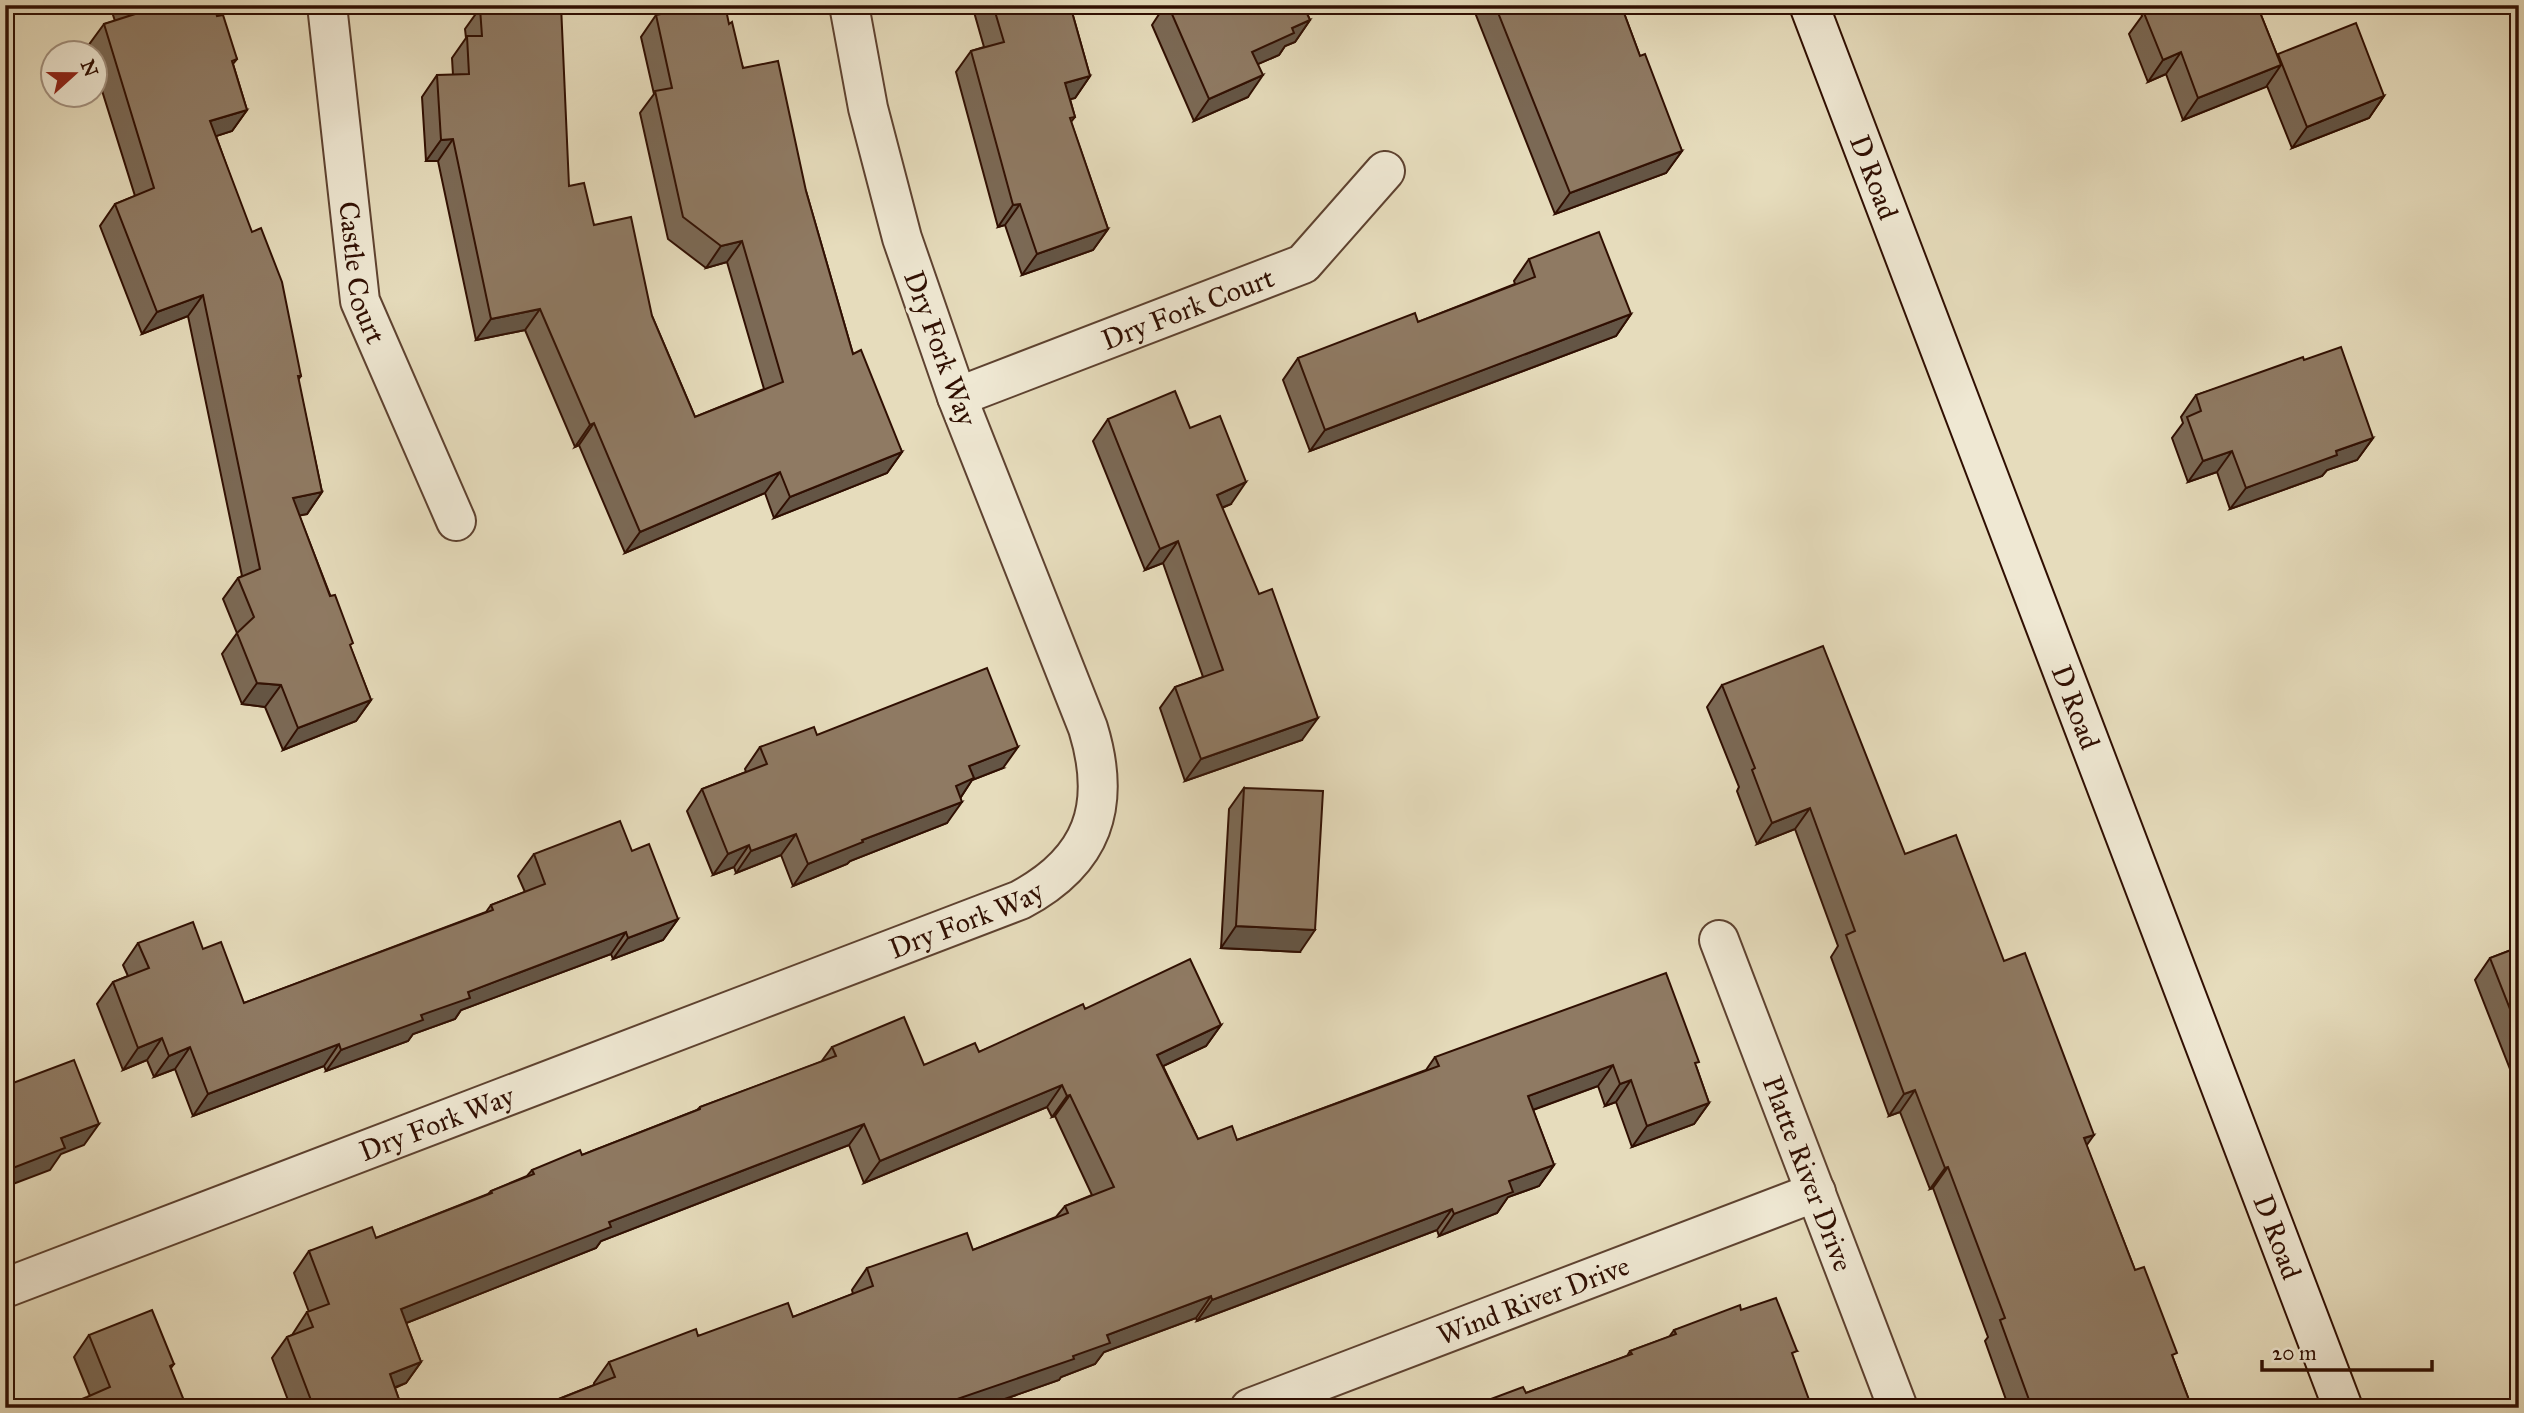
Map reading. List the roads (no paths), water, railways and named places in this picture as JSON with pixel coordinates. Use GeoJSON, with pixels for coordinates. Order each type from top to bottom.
{"type":"FeatureCollection","features":[{"type":"Feature","properties":{"kind":"street","name":"Castle Court"},"geometry":{"type":"LineString","coordinates":[[327,5],[359,300],[456,521]]}},
{"type":"Feature","properties":{"kind":"street","name":"Dry Fork Way"},"geometry":{"type":"LineString","coordinates":[[5,1288],[1020,900],[1046,887],[1068,867],[1084,844],[1095,815],[1099,786],[1097,756],[957,397],[902,238],[868,108],[849,5]]}},
{"type":"Feature","properties":{"kind":"street","name":"D Road"},"geometry":{"type":"LineString","coordinates":[[1809,5],[2343,1408]]}},
{"type":"Feature","properties":{"kind":"street","name":"Dry Fork Court"},"geometry":{"type":"LineString","coordinates":[[957,397],[1303,264],[1385,172]]}},
{"type":"Feature","properties":{"kind":"street","name":"Platte River Drive"},"geometry":{"type":"LineString","coordinates":[[1719,940],[1898,1408]]}},
{"type":"Feature","properties":{"kind":"street","name":"Wind River Drive"},"geometry":{"type":"LineString","coordinates":[[1250,1408],[1336,1392],[1816,1192]]}}]}
